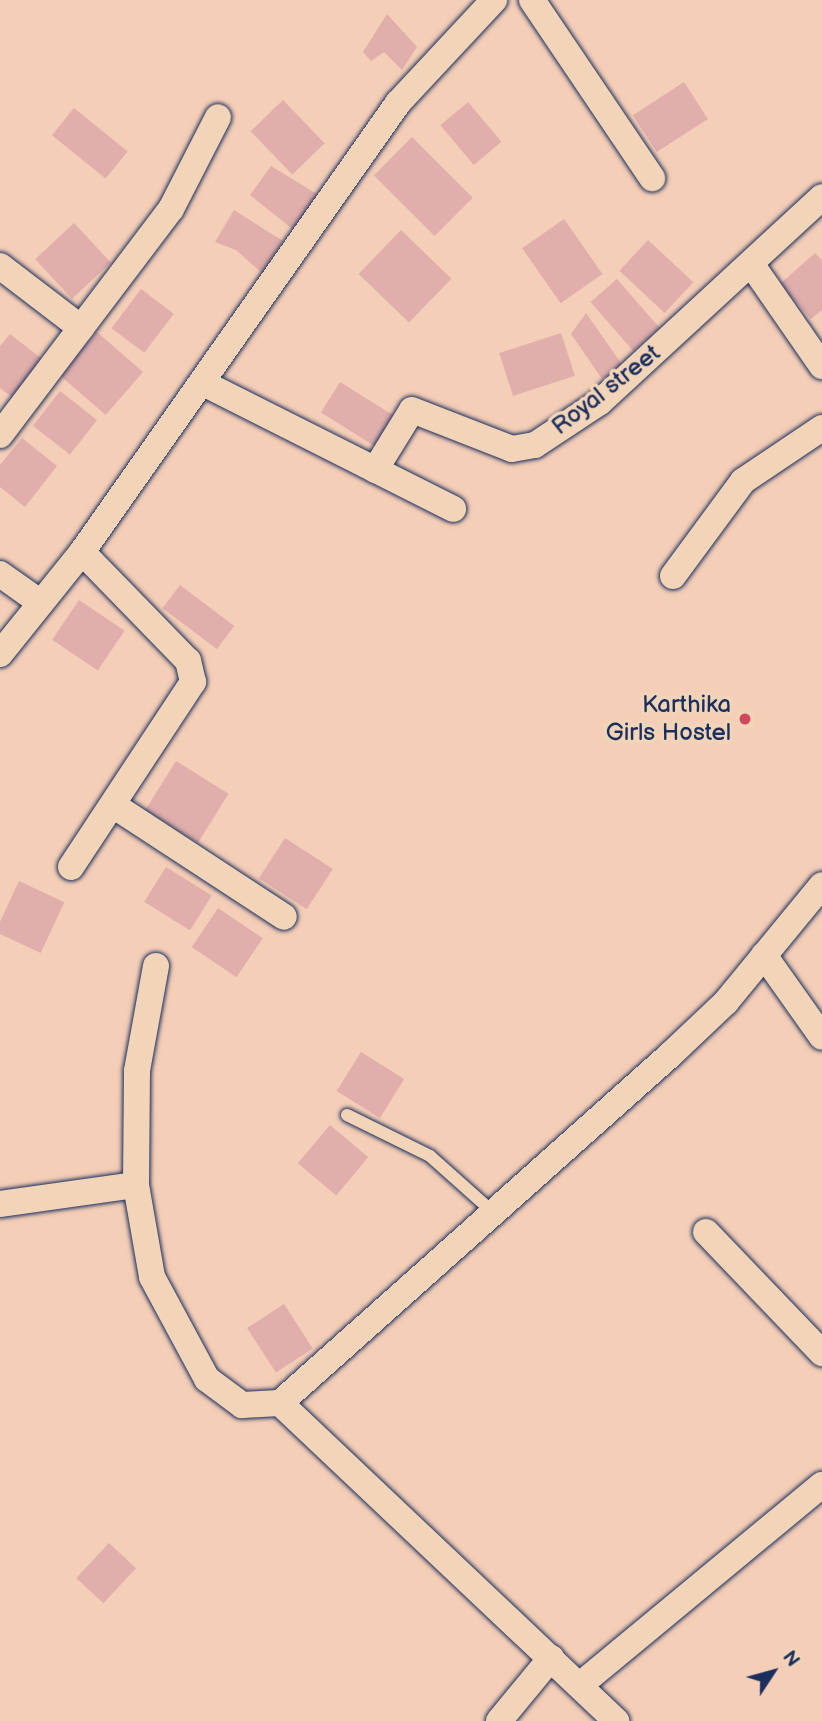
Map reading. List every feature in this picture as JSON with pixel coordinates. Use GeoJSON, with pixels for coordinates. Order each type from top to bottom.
{"type":"FeatureCollection","features":[{"type":"Feature","properties":{"kind":"street"},"geometry":{"type":"LineString","coordinates":[[0,654],[82,552],[398,103],[494,0]]}},
{"type":"Feature","properties":{"kind":"street"},"geometry":{"type":"LineString","coordinates":[[531,0],[652,178]]}},
{"type":"Feature","properties":{"kind":"street"},"geometry":{"type":"LineString","coordinates":[[0,435],[170,209],[218,117]]}},
{"type":"Feature","properties":{"kind":"street","name":"Royal street"},"geometry":{"type":"LineString","coordinates":[[375,470],[412,410],[512,449],[535,445],[600,402],[752,265],[822,197]]}},
{"type":"Feature","properties":{"kind":"street"},"geometry":{"type":"LineString","coordinates":[[752,265],[822,366]]}},
{"type":"Feature","properties":{"kind":"street"},"geometry":{"type":"LineString","coordinates":[[0,266],[81,328]]}},
{"type":"Feature","properties":{"kind":"street"},"geometry":{"type":"LineString","coordinates":[[203,383],[453,509]]}},
{"type":"Feature","properties":{"kind":"street"},"geometry":{"type":"LineString","coordinates":[[673,576],[743,481],[822,428]]}},
{"type":"Feature","properties":{"kind":"street"},"geometry":{"type":"LineString","coordinates":[[71,867],[193,682],[188,661],[82,552]]}},
{"type":"Feature","properties":{"kind":"street"},"geometry":{"type":"LineString","coordinates":[[0,574],[41,603]]}},
{"type":"Feature","properties":{"kind":"street"},"geometry":{"type":"LineString","coordinates":[[113,805],[285,918]]}},
{"type":"Feature","properties":{"kind":"street"},"geometry":{"type":"LineString","coordinates":[[156,966],[138,1071],[136,1185],[152,1277],[207,1379],[242,1405],[280,1403],[495,1215],[698,1029],[764,956],[822,885]]}},
{"type":"Feature","properties":{"kind":"street"},"geometry":{"type":"LineString","coordinates":[[764,956],[822,1037]]}},
{"type":"Feature","properties":{"kind":"street"},"geometry":{"type":"LineString","coordinates":[[0,1204],[136,1185]]}},
{"type":"Feature","properties":{"kind":"street"},"geometry":{"type":"LineString","coordinates":[[706,1231],[822,1353]]}},
{"type":"Feature","properties":{"kind":"street"},"geometry":{"type":"LineString","coordinates":[[280,1403],[616,1721]]}},
{"type":"Feature","properties":{"kind":"street"},"geometry":{"type":"LineString","coordinates":[[580,1685],[822,1485]]}},
{"type":"Feature","properties":{"kind":"street"},"geometry":{"type":"LineString","coordinates":[[499,1721],[551,1658]]}},
{"type":"Feature","properties":{"kind":"lane"},"geometry":{"type":"LineString","coordinates":[[347,1115],[430,1156],[495,1215]]}},
{"type":"Feature","properties":{"kind":"building"},"geometry":{"type":"Polygon","coordinates":[[[387,14],[417,47],[402,70],[384,52],[371,61],[363,52],[387,14]]]}},
{"type":"Feature","properties":{"kind":"building"},"geometry":{"type":"Polygon","coordinates":[[[684,82],[708,119],[657,152],[633,115],[684,82]]]}},
{"type":"Feature","properties":{"kind":"building"},"geometry":{"type":"Polygon","coordinates":[[[283,100],[325,143],[292,174],[251,131],[283,100]]]}},
{"type":"Feature","properties":{"kind":"building"},"geometry":{"type":"Polygon","coordinates":[[[468,102],[501,142],[474,165],[440,125],[468,102]]]}},
{"type":"Feature","properties":{"kind":"building"},"geometry":{"type":"Polygon","coordinates":[[[74,108],[128,151],[106,179],[52,135],[74,108]]]}},
{"type":"Feature","properties":{"kind":"building"},"geometry":{"type":"Polygon","coordinates":[[[412,137],[473,198],[435,236],[374,175],[412,137]]]}},
{"type":"Feature","properties":{"kind":"building"},"geometry":{"type":"Polygon","coordinates":[[[271,166],[320,196],[295,231],[250,195],[271,166]]]}},
{"type":"Feature","properties":{"kind":"building"},"geometry":{"type":"Polygon","coordinates":[[[234,210],[283,241],[262,273],[236,250],[215,242],[234,210]]]}},
{"type":"Feature","properties":{"kind":"building"},"geometry":{"type":"Polygon","coordinates":[[[564,219],[602,274],[561,303],[522,248],[564,219]]]}},
{"type":"Feature","properties":{"kind":"building"},"geometry":{"type":"Polygon","coordinates":[[[74,223],[111,262],[72,299],[35,259],[74,223]]]}},
{"type":"Feature","properties":{"kind":"building"},"geometry":{"type":"Polygon","coordinates":[[[401,230],[451,279],[409,323],[359,274],[401,230]]]}},
{"type":"Feature","properties":{"kind":"building"},"geometry":{"type":"Polygon","coordinates":[[[648,240],[693,282],[665,313],[619,271],[648,240]]]}},
{"type":"Feature","properties":{"kind":"building"},"geometry":{"type":"Polygon","coordinates":[[[815,253],[822,260],[822,310],[811,319],[780,284],[815,253]]]}},
{"type":"Feature","properties":{"kind":"building"},"geometry":{"type":"Polygon","coordinates":[[[617,279],[660,328],[633,351],[591,302],[617,279]]]}},
{"type":"Feature","properties":{"kind":"building"},"geometry":{"type":"Polygon","coordinates":[[[141,289],[174,314],[144,353],[112,328],[141,289]]]}},
{"type":"Feature","properties":{"kind":"building"},"geometry":{"type":"Polygon","coordinates":[[[586,313],[623,366],[602,379],[571,334],[586,313]]]}},
{"type":"Feature","properties":{"kind":"building"},"geometry":{"type":"Polygon","coordinates":[[[97,332],[143,372],[106,415],[60,375],[97,332]]]}},
{"type":"Feature","properties":{"kind":"building"},"geometry":{"type":"Polygon","coordinates":[[[561,333],[575,376],[513,396],[499,353],[561,333]]]}},
{"type":"Feature","properties":{"kind":"building"},"geometry":{"type":"Polygon","coordinates":[[[10,334],[42,359],[12,397],[0,388],[0,346],[10,334]]]}},
{"type":"Feature","properties":{"kind":"building"},"geometry":{"type":"Polygon","coordinates":[[[340,382],[396,417],[377,448],[321,413],[340,382]]]}},
{"type":"Feature","properties":{"kind":"building"},"geometry":{"type":"Polygon","coordinates":[[[60,391],[97,420],[70,455],[33,426],[60,391]]]}},
{"type":"Feature","properties":{"kind":"building"},"geometry":{"type":"Polygon","coordinates":[[[22,438],[57,466],[25,507],[0,487],[0,465],[22,438]]]}},
{"type":"Feature","properties":{"kind":"building"},"geometry":{"type":"Polygon","coordinates":[[[180,585],[234,626],[217,649],[163,608],[180,585]]]}},
{"type":"Feature","properties":{"kind":"building"},"geometry":{"type":"Polygon","coordinates":[[[79,600],[125,631],[98,671],[52,640],[79,600]]]}},
{"type":"Feature","properties":{"kind":"building"},"geometry":{"type":"Polygon","coordinates":[[[176,761],[229,794],[198,843],[145,810],[176,761]]]}},
{"type":"Feature","properties":{"kind":"building"},"geometry":{"type":"Polygon","coordinates":[[[285,838],[333,869],[307,909],[259,878],[285,838]]]}},
{"type":"Feature","properties":{"kind":"building"},"geometry":{"type":"Polygon","coordinates":[[[166,867],[212,896],[190,930],[144,902],[166,867]]]}},
{"type":"Feature","properties":{"kind":"building"},"geometry":{"type":"Polygon","coordinates":[[[19,881],[64,902],[41,953],[0,934],[0,922],[19,881]]]}},
{"type":"Feature","properties":{"kind":"building"},"geometry":{"type":"Polygon","coordinates":[[[218,908],[263,938],[236,977],[192,947],[218,908]]]}},
{"type":"Feature","properties":{"kind":"building"},"geometry":{"type":"Polygon","coordinates":[[[361,1052],[404,1079],[380,1118],[337,1091],[361,1052]]]}},
{"type":"Feature","properties":{"kind":"building"},"geometry":{"type":"Polygon","coordinates":[[[330,1125],[368,1157],[336,1195],[298,1163],[330,1125]]]}},
{"type":"Feature","properties":{"kind":"building"},"geometry":{"type":"Polygon","coordinates":[[[284,1304],[313,1348],[276,1372],[247,1328],[284,1304]]]}},
{"type":"Feature","properties":{"kind":"building"},"geometry":{"type":"Polygon","coordinates":[[[109,1543],[136,1568],[103,1603],[76,1578],[109,1543]]]}},
{"type":"Feature","properties":{"kind":"place","name":"Karthika Girls Hostel"},"geometry":{"type":"Point","coordinates":[745,719]}}]}
